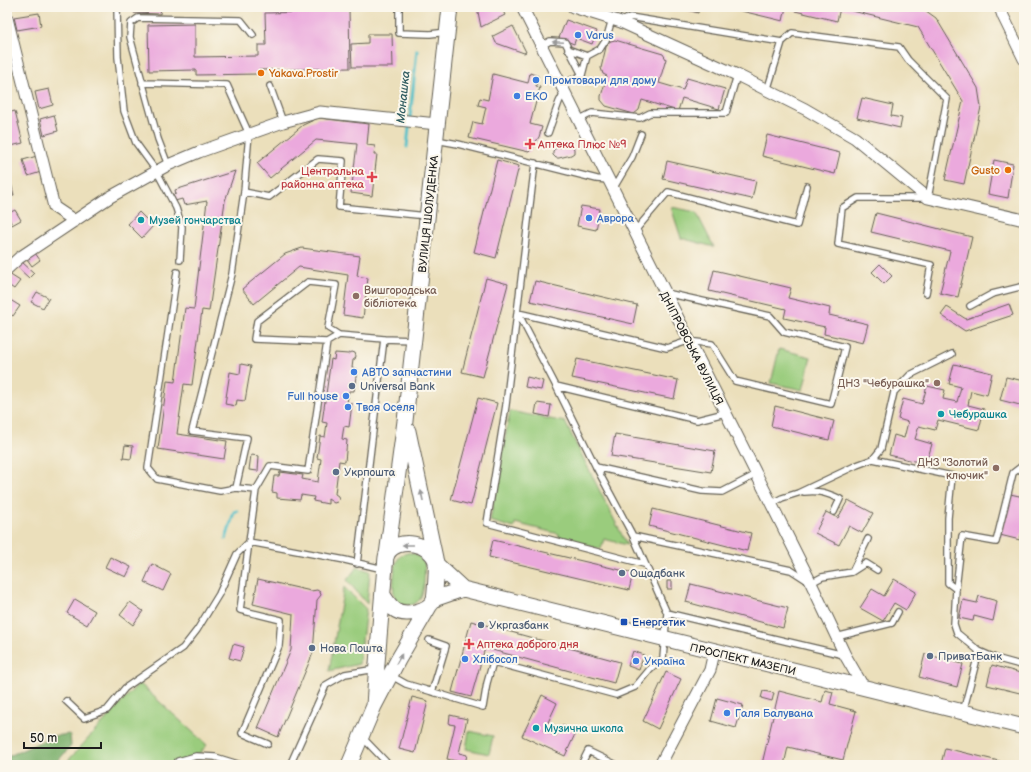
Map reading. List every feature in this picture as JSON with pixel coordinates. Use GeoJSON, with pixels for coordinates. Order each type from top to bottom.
{"type":"FeatureCollection","features":[{"type":"Feature","properties":{"kind":"main road","name":"ВУЛИЦЯ ШОЛУДЕНКА"},"geometry":{"type":"LineString","coordinates":[[386,555],[405,420],[450,7]]}},
{"type":"Feature","properties":{"kind":"main road","name":"ВУЛИЦЯ ШОЛУДЕНКА"},"geometry":{"type":"LineString","coordinates":[[405,420],[436,563]]}},
{"type":"Feature","properties":{"kind":"main road"},"geometry":{"type":"LineString","coordinates":[[349,765],[374,706],[383,672],[383,595],[386,555],[394,547],[402,544],[418,545],[431,552],[436,563],[433,600],[383,672]]}},
{"type":"Feature","properties":{"kind":"main road","name":"ПРОСПЕКТ МАЗЕПИ"},"geometry":{"type":"LineString","coordinates":[[436,563],[463,589],[1024,728]]}},
{"type":"Feature","properties":{"kind":"main road"},"geometry":{"type":"LineString","coordinates":[[383,595],[394,610],[410,613],[426,607],[433,600],[463,589]]}},
{"type":"Feature","properties":{"kind":"street","name":"ДНІПРОВСЬКА ВУЛИЦЯ"},"geometry":{"type":"LineString","coordinates":[[522,7],[845,655],[864,688]]}},
{"type":"Feature","properties":{"kind":"street"},"geometry":{"type":"LineString","coordinates":[[573,7],[617,21],[737,75],[805,109],[855,138],[928,198],[1024,220]]}},
{"type":"Feature","properties":{"kind":"street"},"geometry":{"type":"LineString","coordinates":[[1000,7],[1024,59]]}},
{"type":"Feature","properties":{"kind":"street"},"geometry":{"type":"LineString","coordinates":[[7,18],[54,207],[75,221]]}},
{"type":"Feature","properties":{"kind":"street"},"geometry":{"type":"LineString","coordinates":[[7,269],[19,258],[110,197],[168,165],[199,152],[283,122],[320,112],[438,124]]}},
{"type":"Feature","properties":{"kind":"street"},"geometry":{"type":"LineString","coordinates":[[660,765],[710,670],[714,652]]}},
{"type":"Feature","properties":{"kind":"lane"},"geometry":{"type":"LineString","coordinates":[[117,7],[118,57],[124,111],[136,143],[156,172],[176,208],[182,227],[180,260]]}},
{"type":"Feature","properties":{"kind":"lane"},"geometry":{"type":"LineString","coordinates":[[399,7],[399,33],[430,34],[447,32]]}},
{"type":"Feature","properties":{"kind":"lane"},"geometry":{"type":"LineString","coordinates":[[548,132],[563,88],[582,75],[587,56],[600,49],[617,21],[630,17],[782,42]]}},
{"type":"Feature","properties":{"kind":"lane"},"geometry":{"type":"LineString","coordinates":[[168,165],[158,139],[130,37],[131,22],[138,18],[241,20],[254,35]]}},
{"type":"Feature","properties":{"kind":"lane"},"geometry":{"type":"LineString","coordinates":[[768,91],[782,42],[792,33],[899,47],[908,60],[947,99],[928,198],[858,198],[842,208],[838,244],[931,265],[926,293]]}},
{"type":"Feature","properties":{"kind":"lane"},"geometry":{"type":"LineString","coordinates":[[541,46],[550,41],[565,42],[582,75]]}},
{"type":"Feature","properties":{"kind":"lane"},"geometry":{"type":"LineString","coordinates":[[568,49],[587,56]]}},
{"type":"Feature","properties":{"kind":"lane"},"geometry":{"type":"LineString","coordinates":[[578,120],[592,113],[640,118],[650,113],[726,114],[737,75]]}},
{"type":"Feature","properties":{"kind":"lane"},"geometry":{"type":"LineString","coordinates":[[142,83],[227,85],[249,134],[244,192],[232,274],[192,430],[247,438],[236,488]]}},
{"type":"Feature","properties":{"kind":"lane"},"geometry":{"type":"LineString","coordinates":[[270,86],[283,122]]}},
{"type":"Feature","properties":{"kind":"lane"},"geometry":{"type":"LineString","coordinates":[[436,140],[535,163],[597,179],[610,184],[632,157],[641,134]]}},
{"type":"Feature","properties":{"kind":"lane"},"geometry":{"type":"LineString","coordinates":[[244,192],[269,197],[318,159],[343,161],[338,207],[427,216]]}},
{"type":"Feature","properties":{"kind":"lane"},"geometry":{"type":"LineString","coordinates":[[535,163],[506,405],[487,523],[644,564]]}},
{"type":"Feature","properties":{"kind":"lane"},"geometry":{"type":"LineString","coordinates":[[634,232],[668,192],[797,224],[807,186]]}},
{"type":"Feature","properties":{"kind":"lane"},"geometry":{"type":"LineString","coordinates":[[177,272],[148,468],[157,479],[220,491],[236,488],[256,490]]}},
{"type":"Feature","properties":{"kind":"lane"},"geometry":{"type":"LineString","coordinates":[[339,335],[326,342],[254,339],[257,321],[308,282],[336,286],[328,328],[339,335],[414,340]]}},
{"type":"Feature","properties":{"kind":"lane"},"geometry":{"type":"LineString","coordinates":[[970,306],[992,294],[1024,286]]}},
{"type":"Feature","properties":{"kind":"lane"},"geometry":{"type":"LineString","coordinates":[[518,313],[667,348],[688,341],[712,344],[735,381],[831,404],[845,347],[784,332],[770,316],[664,292]]}},
{"type":"Feature","properties":{"kind":"lane"},"geometry":{"type":"LineString","coordinates":[[290,765],[326,685],[345,674],[383,672],[406,684],[483,707],[493,662],[616,695],[635,687],[663,658],[667,613],[632,536],[518,313]]}},
{"type":"Feature","properties":{"kind":"lane"},"geometry":{"type":"LineString","coordinates":[[357,564],[384,339]]}},
{"type":"Feature","properties":{"kind":"lane"},"geometry":{"type":"LineString","coordinates":[[268,744],[242,733],[279,646],[281,620],[240,610],[256,490],[270,466],[308,471],[326,342]]}},
{"type":"Feature","properties":{"kind":"lane"},"geometry":{"type":"LineString","coordinates":[[798,493],[873,459],[881,449],[894,392],[910,375],[952,354]]}},
{"type":"Feature","properties":{"kind":"lane"},"geometry":{"type":"LineString","coordinates":[[556,386],[697,420],[724,413]]}},
{"type":"Feature","properties":{"kind":"lane"},"geometry":{"type":"LineString","coordinates":[[873,459],[952,476],[948,518],[948,583],[956,588]]}},
{"type":"Feature","properties":{"kind":"lane"},"geometry":{"type":"LineString","coordinates":[[1024,466],[1013,473],[996,542],[962,536],[956,588],[954,624],[957,633],[979,651],[994,658],[1024,666]]}},
{"type":"Feature","properties":{"kind":"lane"},"geometry":{"type":"LineString","coordinates":[[596,467],[702,491],[722,492],[755,475]]}},
{"type":"Feature","properties":{"kind":"lane"},"geometry":{"type":"LineString","coordinates":[[770,504],[798,493],[815,490],[828,493],[840,499],[834,512]]}},
{"type":"Feature","properties":{"kind":"lane"},"geometry":{"type":"LineString","coordinates":[[632,536],[791,570],[810,583],[822,577],[852,572],[866,563],[877,570]]}},
{"type":"Feature","properties":{"kind":"lane"},"geometry":{"type":"LineString","coordinates":[[852,572],[868,539]]}},
{"type":"Feature","properties":{"kind":"lane"},"geometry":{"type":"LineString","coordinates":[[249,542],[345,560],[385,570]]}},
{"type":"Feature","properties":{"kind":"lane"},"geometry":{"type":"LineString","coordinates":[[66,701],[84,718],[107,710],[125,688],[183,648],[197,630],[219,594],[237,554],[249,542]]}},
{"type":"Feature","properties":{"kind":"lane"},"geometry":{"type":"LineString","coordinates":[[836,637],[892,623],[898,612]]}},
{"type":"Feature","properties":{"kind":"lane"},"geometry":{"type":"LineString","coordinates":[[667,613],[845,655]]}},
{"type":"Feature","properties":{"kind":"lane"},"geometry":{"type":"LineString","coordinates":[[429,640],[446,646],[432,692]]}},
{"type":"Feature","properties":{"kind":"lane"},"geometry":{"type":"LineString","coordinates":[[963,712],[979,651]]}},
{"type":"Feature","properties":{"kind":"lane"},"geometry":{"type":"LineString","coordinates":[[361,736],[389,765]]}},
{"type":"Feature","properties":{"kind":"lane"},"geometry":{"type":"LineString","coordinates":[[581,765],[588,751],[617,765]]}},
{"type":"Feature","properties":{"kind":"lane"},"geometry":{"type":"LineString","coordinates":[[178,761],[196,756],[215,757],[240,765]]}},
{"type":"Feature","properties":{"kind":"green space"},"geometry":{"type":"Polygon","coordinates":[[[671,207],[696,212],[714,247],[681,238],[671,207]]]}},
{"type":"Feature","properties":{"kind":"green space"},"geometry":{"type":"Polygon","coordinates":[[[779,349],[811,357],[803,390],[771,383],[779,349]]]}},
{"type":"Feature","properties":{"kind":"green space"},"geometry":{"type":"Polygon","coordinates":[[[510,411],[565,422],[627,545],[604,539],[601,549],[559,538],[559,534],[515,523],[514,528],[490,521],[510,411]]]}},
{"type":"Feature","properties":{"kind":"green space"},"geometry":{"type":"Polygon","coordinates":[[[407,553],[418,555],[425,564],[422,595],[417,602],[405,605],[398,602],[395,598],[394,579],[398,559],[407,553]]]}},
{"type":"Feature","properties":{"kind":"green space"},"geometry":{"type":"Polygon","coordinates":[[[357,567],[370,571],[367,604],[347,580],[357,567]]]}},
{"type":"Feature","properties":{"kind":"green space"},"geometry":{"type":"Polygon","coordinates":[[[344,587],[366,609],[359,664],[329,671],[344,587]]]}},
{"type":"Feature","properties":{"kind":"green space"},"geometry":{"type":"Polygon","coordinates":[[[139,683],[207,745],[189,765],[64,765],[139,683]]]}},
{"type":"Feature","properties":{"kind":"green space"},"geometry":{"type":"Polygon","coordinates":[[[469,731],[493,736],[489,754],[466,749],[469,731]]]}},
{"type":"Feature","properties":{"kind":"green space"},"geometry":{"type":"Polygon","coordinates":[[[70,734],[71,746],[54,765],[7,765],[7,757],[9,756],[54,736],[70,734]]]}},
{"type":"Feature","properties":{"kind":"building"},"geometry":{"type":"Polygon","coordinates":[[[134,7],[161,7],[160,14],[134,13],[134,7]]]}},
{"type":"Feature","properties":{"kind":"building"},"geometry":{"type":"Polygon","coordinates":[[[310,7],[349,7],[350,68],[259,70],[259,74],[196,75],[196,70],[149,71],[148,25],[195,24],[195,57],[258,56],[258,45],[266,45],[265,13],[310,12],[310,7]]]}},
{"type":"Feature","properties":{"kind":"building"},"geometry":{"type":"Polygon","coordinates":[[[477,7],[501,7],[505,15],[481,27],[477,7]]]}},
{"type":"Feature","properties":{"kind":"building"},"geometry":{"type":"Polygon","coordinates":[[[677,7],[699,7],[698,13],[677,7]]]}},
{"type":"Feature","properties":{"kind":"building"},"geometry":{"type":"Polygon","coordinates":[[[725,7],[786,7],[783,21],[725,7]]]}},
{"type":"Feature","properties":{"kind":"building"},"geometry":{"type":"Polygon","coordinates":[[[796,7],[919,7],[936,18],[978,88],[981,107],[964,184],[945,180],[963,101],[918,27],[840,8],[837,21],[795,11],[796,7]]]}},
{"type":"Feature","properties":{"kind":"building"},"geometry":{"type":"Polygon","coordinates":[[[39,13],[41,26],[17,30],[14,17],[39,13]]]}},
{"type":"Feature","properties":{"kind":"building","name":"Varus"},"geometry":{"type":"Polygon","coordinates":[[[566,20],[597,31],[592,44],[576,38],[574,44],[559,38],[566,20]]]}},
{"type":"Feature","properties":{"kind":"building"},"geometry":{"type":"Polygon","coordinates":[[[513,26],[526,52],[524,53],[496,43],[493,36],[513,26]]]}},
{"type":"Feature","properties":{"kind":"building"},"geometry":{"type":"Polygon","coordinates":[[[368,34],[392,34],[393,67],[352,67],[351,44],[368,43],[368,34]]]}},
{"type":"Feature","properties":{"kind":"building"},"geometry":{"type":"Polygon","coordinates":[[[615,40],[663,54],[666,59],[659,83],[683,90],[687,78],[725,89],[719,109],[682,98],[678,111],[642,100],[639,110],[634,114],[606,106],[601,100],[601,96],[607,76],[603,74],[601,68],[607,43],[615,40]]]}},
{"type":"Feature","properties":{"kind":"building"},"geometry":{"type":"Polygon","coordinates":[[[530,73],[538,76],[536,86],[540,87],[530,124],[542,127],[539,137],[529,152],[469,138],[473,122],[482,124],[486,107],[478,105],[480,98],[488,100],[493,74],[528,83],[530,73]]]}},
{"type":"Feature","properties":{"kind":"building"},"geometry":{"type":"Polygon","coordinates":[[[49,89],[53,105],[39,109],[35,92],[49,89]]]}},
{"type":"Feature","properties":{"kind":"building"},"geometry":{"type":"Polygon","coordinates":[[[862,98],[893,105],[891,116],[902,118],[900,128],[857,118],[862,98]]]}},
{"type":"Feature","properties":{"kind":"building"},"geometry":{"type":"Polygon","coordinates":[[[15,111],[23,143],[11,146],[7,130],[7,113],[15,111]]]}},
{"type":"Feature","properties":{"kind":"building"},"geometry":{"type":"Polygon","coordinates":[[[54,115],[58,131],[44,135],[40,119],[54,115]]]}},
{"type":"Feature","properties":{"kind":"building"},"geometry":{"type":"Polygon","coordinates":[[[318,118],[369,124],[367,145],[375,146],[374,154],[377,154],[372,196],[351,193],[357,144],[316,140],[270,178],[257,163],[303,125],[318,118]]]}},
{"type":"Feature","properties":{"kind":"building"},"geometry":{"type":"Polygon","coordinates":[[[767,135],[840,153],[835,174],[762,156],[767,135]]]}},
{"type":"Feature","properties":{"kind":"building"},"geometry":{"type":"Polygon","coordinates":[[[572,145],[574,153],[559,158],[556,158],[553,155],[553,151],[556,148],[572,145]]]}},
{"type":"Feature","properties":{"kind":"building"},"geometry":{"type":"Polygon","coordinates":[[[37,156],[41,172],[28,176],[23,160],[37,156]]]}},
{"type":"Feature","properties":{"kind":"building"},"geometry":{"type":"Polygon","coordinates":[[[497,160],[519,166],[496,258],[474,252],[497,160]]]}},
{"type":"Feature","properties":{"kind":"building"},"geometry":{"type":"Polygon","coordinates":[[[994,160],[1013,164],[1008,198],[988,194],[994,160]]]}},
{"type":"Feature","properties":{"kind":"building"},"geometry":{"type":"Polygon","coordinates":[[[667,161],[756,181],[752,199],[663,179],[667,161]]]}},
{"type":"Feature","properties":{"kind":"building"},"geometry":{"type":"Polygon","coordinates":[[[235,171],[225,201],[209,311],[202,310],[192,385],[184,384],[177,434],[227,441],[224,459],[158,449],[167,381],[175,382],[185,308],[194,309],[207,201],[184,205],[182,199],[175,201],[173,195],[176,194],[175,190],[235,171]]]}},
{"type":"Feature","properties":{"kind":"building"},"geometry":{"type":"Polygon","coordinates":[[[7,179],[10,179],[14,195],[7,197],[7,179]]]}},
{"type":"Feature","properties":{"kind":"building","name":"Аврора"},"geometry":{"type":"Polygon","coordinates":[[[581,206],[600,209],[596,230],[577,226],[581,206]]]}},
{"type":"Feature","properties":{"kind":"building"},"geometry":{"type":"Polygon","coordinates":[[[15,210],[21,220],[12,225],[7,214],[15,210]]]}},
{"type":"Feature","properties":{"kind":"building"},"geometry":{"type":"Polygon","coordinates":[[[139,212],[153,226],[142,238],[128,224],[139,212]]]}},
{"type":"Feature","properties":{"kind":"building"},"geometry":{"type":"Polygon","coordinates":[[[876,213],[972,237],[958,297],[940,293],[950,251],[871,232],[876,213]]]}},
{"type":"Feature","properties":{"kind":"building"},"geometry":{"type":"Polygon","coordinates":[[[302,248],[360,256],[357,276],[368,278],[363,318],[343,315],[348,275],[299,267],[254,304],[242,289],[285,254],[302,248]]]}},
{"type":"Feature","properties":{"kind":"building"},"geometry":{"type":"Polygon","coordinates":[[[35,253],[40,260],[32,266],[27,259],[35,253]]]}},
{"type":"Feature","properties":{"kind":"building"},"geometry":{"type":"Polygon","coordinates":[[[22,262],[34,273],[29,278],[17,267],[22,262]]]}},
{"type":"Feature","properties":{"kind":"building"},"geometry":{"type":"Polygon","coordinates":[[[880,264],[892,276],[884,284],[872,272],[880,264]]]}},
{"type":"Feature","properties":{"kind":"building"},"geometry":{"type":"Polygon","coordinates":[[[714,270],[791,288],[788,298],[830,308],[829,315],[868,324],[863,343],[824,334],[825,327],[784,318],[786,309],[709,291],[714,270]]]}},
{"type":"Feature","properties":{"kind":"building"},"geometry":{"type":"Polygon","coordinates":[[[9,274],[20,281],[14,289],[7,284],[7,276],[9,274]]]}},
{"type":"Feature","properties":{"kind":"building"},"geometry":{"type":"Polygon","coordinates":[[[486,278],[508,284],[483,377],[462,372],[486,278]]]}},
{"type":"Feature","properties":{"kind":"building"},"geometry":{"type":"Polygon","coordinates":[[[535,281],[637,305],[633,324],[530,301],[535,281]]]}},
{"type":"Feature","properties":{"kind":"building"},"geometry":{"type":"Polygon","coordinates":[[[37,292],[49,298],[43,308],[31,302],[37,292]]]}},
{"type":"Feature","properties":{"kind":"building"},"geometry":{"type":"Polygon","coordinates":[[[7,298],[20,306],[13,316],[7,312],[7,298]]]}},
{"type":"Feature","properties":{"kind":"building"},"geometry":{"type":"Polygon","coordinates":[[[1009,304],[1013,315],[965,331],[941,315],[947,307],[966,319],[1009,304]]]}},
{"type":"Feature","properties":{"kind":"building"},"geometry":{"type":"Polygon","coordinates":[[[352,352],[355,353],[356,356],[353,360],[352,368],[357,369],[354,391],[349,391],[347,403],[352,404],[349,427],[344,426],[342,439],[347,440],[345,462],[339,461],[335,494],[338,496],[339,500],[334,503],[328,499],[328,504],[313,501],[314,497],[301,495],[300,500],[277,498],[277,493],[272,492],[274,476],[279,476],[280,472],[303,475],[302,479],[318,482],[321,459],[317,458],[320,436],[325,437],[327,423],[322,422],[331,359],[334,360],[335,353],[348,354],[352,352]]]}},
{"type":"Feature","properties":{"kind":"building"},"geometry":{"type":"Polygon","coordinates":[[[577,359],[678,380],[674,399],[572,378],[577,359]]]}},
{"type":"Feature","properties":{"kind":"building"},"geometry":{"type":"Polygon","coordinates":[[[241,364],[251,366],[245,401],[237,400],[236,406],[225,404],[230,372],[240,374],[241,364]]]}},
{"type":"Feature","properties":{"kind":"building","name":"Чебурашка"},"geometry":{"type":"Polygon","coordinates":[[[954,364],[992,373],[987,395],[971,391],[968,405],[984,409],[979,430],[938,420],[935,430],[919,426],[915,439],[932,444],[926,464],[889,455],[894,435],[904,438],[908,422],[898,419],[903,399],[922,404],[927,386],[945,390],[943,399],[957,402],[961,387],[949,384],[954,364]]]}},
{"type":"Feature","properties":{"kind":"building"},"geometry":{"type":"Polygon","coordinates":[[[527,377],[543,381],[541,390],[525,387],[527,377]]]}},
{"type":"Feature","properties":{"kind":"building"},"geometry":{"type":"Polygon","coordinates":[[[1006,377],[1024,381],[1024,406],[1000,400],[1006,377]]]}},
{"type":"Feature","properties":{"kind":"building"},"geometry":{"type":"Polygon","coordinates":[[[478,398],[497,403],[471,505],[451,500],[478,398]]]}},
{"type":"Feature","properties":{"kind":"building"},"geometry":{"type":"Polygon","coordinates":[[[537,403],[551,405],[549,417],[535,414],[537,403]]]}},
{"type":"Feature","properties":{"kind":"building"},"geometry":{"type":"Polygon","coordinates":[[[775,406],[834,421],[829,440],[771,426],[775,406]]]}},
{"type":"Feature","properties":{"kind":"building"},"geometry":{"type":"Polygon","coordinates":[[[615,434],[715,451],[711,472],[611,456],[615,434]]]}},
{"type":"Feature","properties":{"kind":"building"},"geometry":{"type":"Polygon","coordinates":[[[125,445],[133,446],[131,459],[123,458],[125,445]]]}},
{"type":"Feature","properties":{"kind":"building"},"geometry":{"type":"Polygon","coordinates":[[[251,455],[259,456],[258,471],[249,470],[251,455]]]}},
{"type":"Feature","properties":{"kind":"building"},"geometry":{"type":"Polygon","coordinates":[[[1010,494],[1024,497],[1024,525],[1020,540],[1000,535],[1010,494]]]}},
{"type":"Feature","properties":{"kind":"building"},"geometry":{"type":"Polygon","coordinates":[[[848,500],[873,513],[862,533],[849,526],[839,545],[815,533],[826,512],[838,518],[848,500]]]}},
{"type":"Feature","properties":{"kind":"building"},"geometry":{"type":"Polygon","coordinates":[[[653,509],[751,533],[747,551],[649,526],[653,509]]]}},
{"type":"Feature","properties":{"kind":"building"},"geometry":{"type":"Polygon","coordinates":[[[493,540],[633,573],[629,590],[489,557],[493,540]]]}},
{"type":"Feature","properties":{"kind":"building"},"geometry":{"type":"Polygon","coordinates":[[[110,557],[131,567],[126,577],[105,567],[110,557]]]}},
{"type":"Feature","properties":{"kind":"building"},"geometry":{"type":"Polygon","coordinates":[[[152,564],[171,574],[163,591],[144,582],[152,564]]]}},
{"type":"Feature","properties":{"kind":"building"},"geometry":{"type":"Polygon","coordinates":[[[258,579],[311,591],[317,590],[321,595],[317,600],[313,653],[278,737],[258,728],[291,650],[293,614],[253,604],[258,579]]]}},
{"type":"Feature","properties":{"kind":"building"},"geometry":{"type":"Polygon","coordinates":[[[894,579],[916,592],[906,610],[894,603],[883,621],[860,608],[872,589],[884,596],[894,579]]]}},
{"type":"Feature","properties":{"kind":"building"},"geometry":{"type":"Polygon","coordinates":[[[667,581],[672,581],[672,589],[667,589],[667,581]]]}},
{"type":"Feature","properties":{"kind":"building"},"geometry":{"type":"Polygon","coordinates":[[[691,584],[788,608],[783,628],[686,602],[691,584]]]}},
{"type":"Feature","properties":{"kind":"building"},"geometry":{"type":"Polygon","coordinates":[[[979,596],[997,601],[993,621],[974,616],[973,621],[959,618],[963,600],[977,603],[979,596]]]}},
{"type":"Feature","properties":{"kind":"building"},"geometry":{"type":"Polygon","coordinates":[[[75,599],[95,611],[87,625],[67,613],[75,599]]]}},
{"type":"Feature","properties":{"kind":"building"},"geometry":{"type":"Polygon","coordinates":[[[130,602],[143,611],[133,625],[120,615],[130,602]]]}},
{"type":"Feature","properties":{"kind":"building"},"geometry":{"type":"Polygon","coordinates":[[[471,621],[620,662],[614,683],[485,648],[471,697],[452,692],[471,621]]]}},
{"type":"Feature","properties":{"kind":"building"},"geometry":{"type":"Polygon","coordinates":[[[233,644],[244,647],[240,661],[229,658],[233,644]]]}},
{"type":"Feature","properties":{"kind":"building","name":"Україна"},"geometry":{"type":"Polygon","coordinates":[[[633,651],[644,655],[639,670],[628,666],[633,651]]]}},
{"type":"Feature","properties":{"kind":"building"},"geometry":{"type":"Polygon","coordinates":[[[925,654],[963,664],[957,687],[919,677],[925,654]]]}},
{"type":"Feature","properties":{"kind":"building"},"geometry":{"type":"Polygon","coordinates":[[[992,665],[1024,674],[1024,694],[987,685],[992,665]]]}},
{"type":"Feature","properties":{"kind":"building"},"geometry":{"type":"Polygon","coordinates":[[[666,672],[681,679],[658,729],[643,721],[666,672]]]}},
{"type":"Feature","properties":{"kind":"building"},"geometry":{"type":"Polygon","coordinates":[[[825,690],[833,692],[830,704],[856,711],[843,760],[788,747],[784,765],[753,765],[754,762],[762,764],[779,691],[822,702],[825,690]]]}},
{"type":"Feature","properties":{"kind":"building"},"geometry":{"type":"Polygon","coordinates":[[[763,691],[774,693],[772,701],[761,698],[763,691]]]}},
{"type":"Feature","properties":{"kind":"building","name":"Музична школа"},"geometry":{"type":"Polygon","coordinates":[[[542,695],[557,703],[544,731],[556,736],[562,725],[576,732],[565,756],[522,736],[542,695]]]}},
{"type":"Feature","properties":{"kind":"building"},"geometry":{"type":"Polygon","coordinates":[[[412,697],[428,701],[415,753],[399,749],[412,697]]]}},
{"type":"Feature","properties":{"kind":"building","name":"Галя Балувана"},"geometry":{"type":"Polygon","coordinates":[[[717,698],[743,705],[736,728],[711,721],[717,698]]]}},
{"type":"Feature","properties":{"kind":"building"},"geometry":{"type":"Polygon","coordinates":[[[450,715],[467,719],[459,753],[467,755],[465,763],[447,759],[455,725],[449,724],[450,715]]]}},
{"type":"Feature","properties":{"kind":"building"},"geometry":{"type":"Polygon","coordinates":[[[945,748],[1011,764],[1011,765],[941,764],[945,748]]]}},
{"type":"Feature","properties":{"kind":"waterway","name":"Монашка"},"geometry":{"type":"LineString","coordinates":[[407,147],[417,50]]}},
{"type":"Feature","properties":{"kind":"waterway"},"geometry":{"type":"LineString","coordinates":[[226,539],[234,512],[237,511]]}},
{"type":"Feature","properties":{"kind":"place","name":"Varus"},"geometry":{"type":"Point","coordinates":[578,35]}},
{"type":"Feature","properties":{"kind":"place","name":"Yakava.Prostir"},"geometry":{"type":"Point","coordinates":[261,73]}},
{"type":"Feature","properties":{"kind":"place","name":"Промтовари для дому"},"geometry":{"type":"Point","coordinates":[536,80]}},
{"type":"Feature","properties":{"kind":"place","name":"EKO"},"geometry":{"type":"Point","coordinates":[517,96]}},
{"type":"Feature","properties":{"kind":"place","name":"Аптека Плюс №9"},"geometry":{"type":"Point","coordinates":[530,144]}},
{"type":"Feature","properties":{"kind":"place","name":"Gusto"},"geometry":{"type":"Point","coordinates":[1008,170]}},
{"type":"Feature","properties":{"kind":"place","name":"Центральна районна аптека"},"geometry":{"type":"Point","coordinates":[372,177]}},
{"type":"Feature","properties":{"kind":"place","name":"Аврора"},"geometry":{"type":"Point","coordinates":[589,218]}},
{"type":"Feature","properties":{"kind":"place","name":"Музей гончарства"},"geometry":{"type":"Point","coordinates":[141,220]}},
{"type":"Feature","properties":{"kind":"place","name":"Вишгородська бібліотека"},"geometry":{"type":"Point","coordinates":[356,296]}},
{"type":"Feature","properties":{"kind":"place","name":"АВТО запчастини"},"geometry":{"type":"Point","coordinates":[354,372]}},
{"type":"Feature","properties":{"kind":"place","name":"ДНЗ \"Чебурашка\""},"geometry":{"type":"Point","coordinates":[937,383]}},
{"type":"Feature","properties":{"kind":"place","name":"Universal Bank"},"geometry":{"type":"Point","coordinates":[352,386]}},
{"type":"Feature","properties":{"kind":"place","name":"Full house"},"geometry":{"type":"Point","coordinates":[346,396]}},
{"type":"Feature","properties":{"kind":"place","name":"Твоя Оселя"},"geometry":{"type":"Point","coordinates":[348,407]}},
{"type":"Feature","properties":{"kind":"place","name":"Чебурашка"},"geometry":{"type":"Point","coordinates":[941,414]}},
{"type":"Feature","properties":{"kind":"place","name":"ДНЗ \"Золотий ключик\""},"geometry":{"type":"Point","coordinates":[996,468]}},
{"type":"Feature","properties":{"kind":"place","name":"Укрпошта"},"geometry":{"type":"Point","coordinates":[336,472]}},
{"type":"Feature","properties":{"kind":"place","name":"Ощадбанк"},"geometry":{"type":"Point","coordinates":[622,573]}},
{"type":"Feature","properties":{"kind":"place","name":"Енергетик"},"geometry":{"type":"Point","coordinates":[624,622]}},
{"type":"Feature","properties":{"kind":"place","name":"Укргазбанк"},"geometry":{"type":"Point","coordinates":[481,625]}},
{"type":"Feature","properties":{"kind":"place","name":"Аптека доброго дня"},"geometry":{"type":"Point","coordinates":[469,644]}},
{"type":"Feature","properties":{"kind":"place","name":"Нова Пошта"},"geometry":{"type":"Point","coordinates":[312,648]}},
{"type":"Feature","properties":{"kind":"place","name":"ПриватБанк"},"geometry":{"type":"Point","coordinates":[930,656]}},
{"type":"Feature","properties":{"kind":"place","name":"Хлібосол"},"geometry":{"type":"Point","coordinates":[465,659]}},
{"type":"Feature","properties":{"kind":"place","name":"Україна"},"geometry":{"type":"Point","coordinates":[636,661]}},
{"type":"Feature","properties":{"kind":"place","name":"Галя Балувана"},"geometry":{"type":"Point","coordinates":[727,713]}},
{"type":"Feature","properties":{"kind":"place","name":"Музична школа"},"geometry":{"type":"Point","coordinates":[536,728]}}]}
